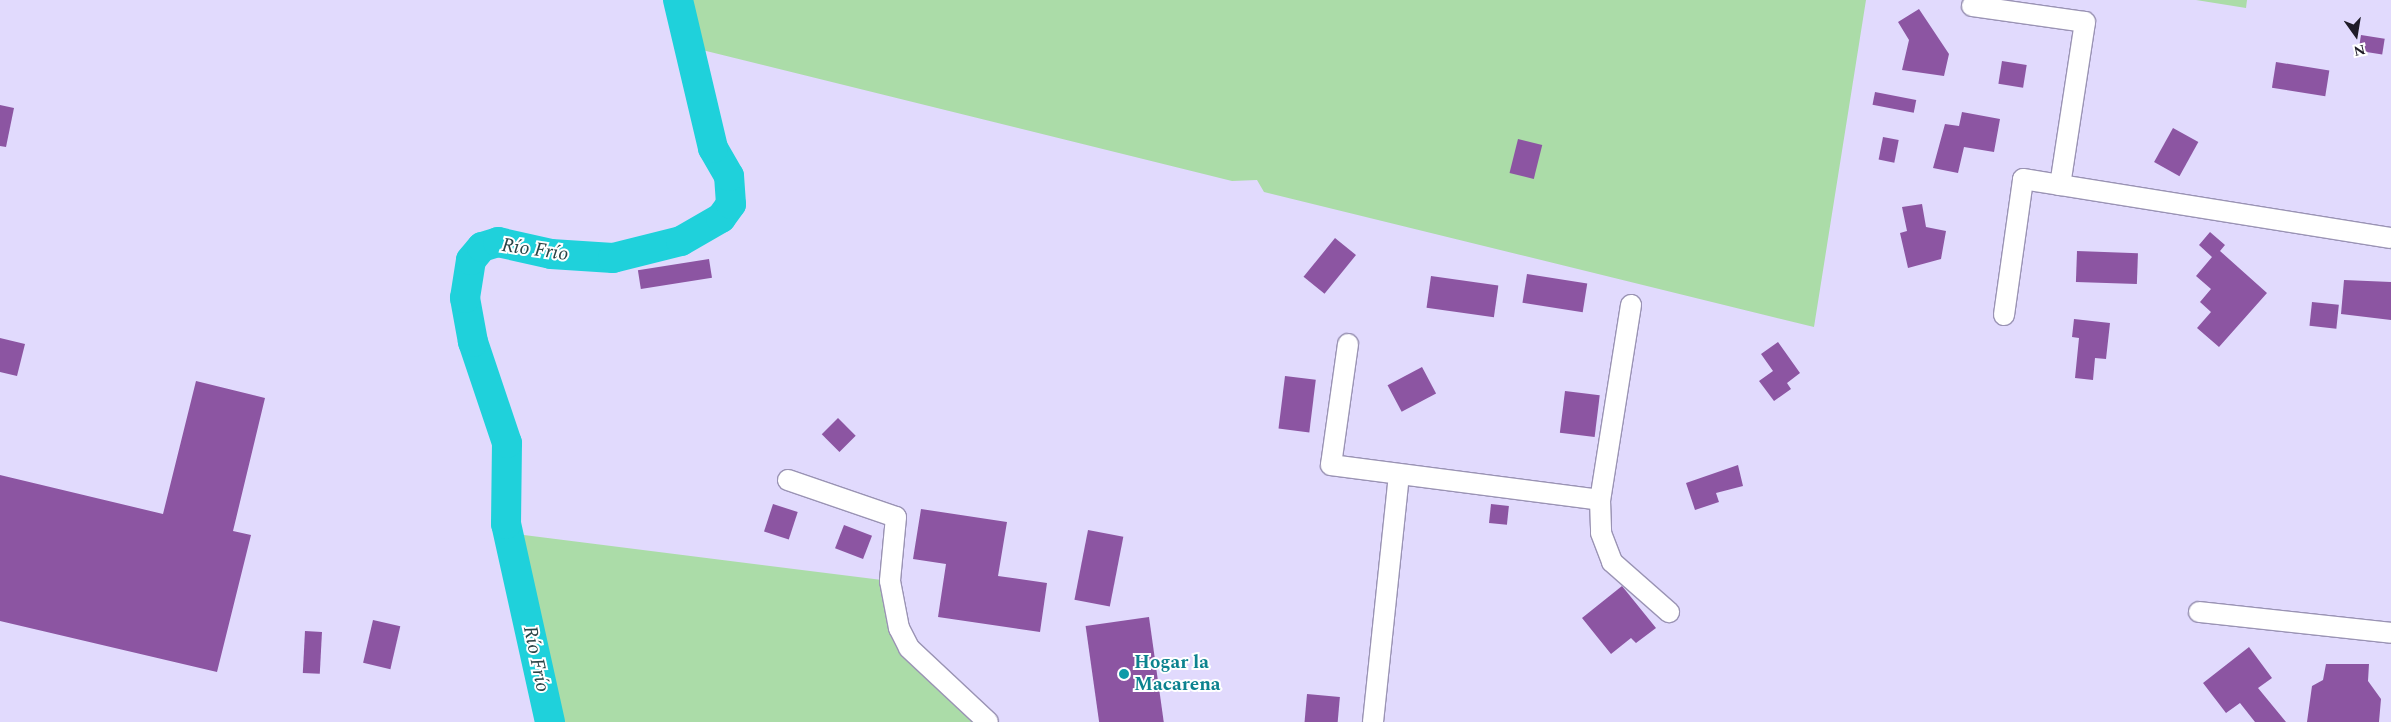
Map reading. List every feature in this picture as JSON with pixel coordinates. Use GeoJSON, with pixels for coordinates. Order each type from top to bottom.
{"type":"FeatureCollection","features":[{"type":"Feature","properties":{"kind":"street"},"geometry":{"type":"LineString","coordinates":[[1972,6],[2085,22],[2060,185]]}},
{"type":"Feature","properties":{"kind":"street"},"geometry":{"type":"LineString","coordinates":[[2004,315],[2024,179],[2391,238]]}},
{"type":"Feature","properties":{"kind":"street"},"geometry":{"type":"LineString","coordinates":[[1631,305],[1600,500],[1601,533],[1612,562],[1669,612]]}},
{"type":"Feature","properties":{"kind":"street"},"geometry":{"type":"LineString","coordinates":[[1348,344],[1331,465],[1399,476],[1600,500]]}},
{"type":"Feature","properties":{"kind":"street"},"geometry":{"type":"LineString","coordinates":[[1373,722],[1399,476]]}},
{"type":"Feature","properties":{"kind":"street"},"geometry":{"type":"LineString","coordinates":[[788,480],[896,517],[890,581],[898,628],[909,648],[988,722]]}},
{"type":"Feature","properties":{"kind":"street"},"geometry":{"type":"LineString","coordinates":[[2199,612],[2391,633]]}},
{"type":"Feature","properties":{"kind":"green space"},"geometry":{"type":"Polygon","coordinates":[[[678,0],[1866,0],[1814,327],[1264,192],[1257,180],[1232,181],[690,47],[678,0]]]}},
{"type":"Feature","properties":{"kind":"green space"},"geometry":{"type":"Polygon","coordinates":[[[2196,0],[2247,0],[2246,8],[2196,0]]]}},
{"type":"Feature","properties":{"kind":"green space"},"geometry":{"type":"Polygon","coordinates":[[[508,533],[890,581],[899,628],[988,722],[550,722],[508,533]]]}},
{"type":"Feature","properties":{"kind":"building"},"geometry":{"type":"Polygon","coordinates":[[[1919,9],[1949,54],[1944,76],[1902,70],[1909,40],[1898,22],[1919,9]]]}},
{"type":"Feature","properties":{"kind":"building"},"geometry":{"type":"Polygon","coordinates":[[[2361,35],[2385,39],[2382,55],[2358,51],[2361,35]]]}},
{"type":"Feature","properties":{"kind":"building"},"geometry":{"type":"Polygon","coordinates":[[[2002,61],[2027,65],[2023,88],[1998,84],[2002,61]]]}},
{"type":"Feature","properties":{"kind":"building"},"geometry":{"type":"Polygon","coordinates":[[[2276,62],[2329,70],[2325,96],[2272,88],[2276,62]]]}},
{"type":"Feature","properties":{"kind":"building"},"geometry":{"type":"Polygon","coordinates":[[[1875,92],[1916,100],[1914,113],[1873,105],[1875,92]]]}},
{"type":"Feature","properties":{"kind":"building"},"geometry":{"type":"Polygon","coordinates":[[[0,105],[14,108],[6,147],[0,146],[0,105]]]}},
{"type":"Feature","properties":{"kind":"building"},"geometry":{"type":"Polygon","coordinates":[[[1962,112],[2000,119],[1994,152],[1964,147],[1958,173],[1933,168],[1945,124],[1959,126],[1962,112]]]}},
{"type":"Feature","properties":{"kind":"building"},"geometry":{"type":"Polygon","coordinates":[[[2173,128],[2198,142],[2179,176],[2154,162],[2173,128]]]}},
{"type":"Feature","properties":{"kind":"building"},"geometry":{"type":"Polygon","coordinates":[[[1883,137],[1899,140],[1894,163],[1879,160],[1883,137]]]}},
{"type":"Feature","properties":{"kind":"building"},"geometry":{"type":"Polygon","coordinates":[[[1518,139],[1542,145],[1534,179],[1510,173],[1518,139]]]}},
{"type":"Feature","properties":{"kind":"building"},"geometry":{"type":"Polygon","coordinates":[[[1922,204],[1926,227],[1946,231],[1941,259],[1908,268],[1900,233],[1907,231],[1902,207],[1922,204]]]}},
{"type":"Feature","properties":{"kind":"building"},"geometry":{"type":"Polygon","coordinates":[[[2210,232],[2225,245],[2220,251],[2267,293],[2219,347],[2197,328],[2211,312],[2200,302],[2211,289],[2196,276],[2212,257],[2199,245],[2210,232]]]}},
{"type":"Feature","properties":{"kind":"building"},"geometry":{"type":"Polygon","coordinates":[[[1335,238],[1356,255],[1325,294],[1304,277],[1335,238]]]}},
{"type":"Feature","properties":{"kind":"building"},"geometry":{"type":"Polygon","coordinates":[[[2077,251],[2138,253],[2137,284],[2076,282],[2077,251]]]}},
{"type":"Feature","properties":{"kind":"building"},"geometry":{"type":"Polygon","coordinates":[[[709,259],[712,278],[641,289],[638,270],[709,259]]]}},
{"type":"Feature","properties":{"kind":"building"},"geometry":{"type":"Polygon","coordinates":[[[1527,274],[1587,284],[1583,312],[1522,303],[1527,274]]]}},
{"type":"Feature","properties":{"kind":"building"},"geometry":{"type":"Polygon","coordinates":[[[1431,276],[1498,285],[1494,317],[1427,308],[1431,276]]]}},
{"type":"Feature","properties":{"kind":"building"},"geometry":{"type":"Polygon","coordinates":[[[2344,280],[2391,282],[2391,320],[2341,314],[2344,280]]]}},
{"type":"Feature","properties":{"kind":"building"},"geometry":{"type":"Polygon","coordinates":[[[2312,302],[2339,305],[2336,329],[2309,326],[2312,302]]]}},
{"type":"Feature","properties":{"kind":"building"},"geometry":{"type":"Polygon","coordinates":[[[2074,319],[2110,323],[2106,359],[2095,358],[2093,380],[2075,378],[2079,338],[2072,337],[2074,319]]]}},
{"type":"Feature","properties":{"kind":"building"},"geometry":{"type":"Polygon","coordinates":[[[0,338],[25,344],[17,376],[0,372],[0,338]]]}},
{"type":"Feature","properties":{"kind":"building"},"geometry":{"type":"Polygon","coordinates":[[[1778,342],[1800,373],[1787,383],[1791,389],[1774,401],[1759,381],[1773,371],[1761,354],[1778,342]]]}},
{"type":"Feature","properties":{"kind":"building"},"geometry":{"type":"Polygon","coordinates":[[[1422,367],[1436,393],[1402,412],[1388,385],[1422,367]]]}},
{"type":"Feature","properties":{"kind":"building"},"geometry":{"type":"Polygon","coordinates":[[[1285,376],[1316,380],[1309,432],[1279,429],[1285,376]]]}},
{"type":"Feature","properties":{"kind":"building"},"geometry":{"type":"Polygon","coordinates":[[[196,381],[265,398],[233,531],[251,535],[217,672],[0,621],[0,475],[163,514],[196,381]]]}},
{"type":"Feature","properties":{"kind":"building"},"geometry":{"type":"Polygon","coordinates":[[[1565,391],[1600,395],[1595,437],[1560,433],[1565,391]]]}},
{"type":"Feature","properties":{"kind":"building"},"geometry":{"type":"Polygon","coordinates":[[[838,418],[856,436],[839,452],[822,434],[838,418]]]}},
{"type":"Feature","properties":{"kind":"building"},"geometry":{"type":"Polygon","coordinates":[[[1738,465],[1743,486],[1716,493],[1719,502],[1695,510],[1686,483],[1738,465]]]}},
{"type":"Feature","properties":{"kind":"building"},"geometry":{"type":"Polygon","coordinates":[[[773,504],[798,512],[789,540],[764,532],[773,504]]]}},
{"type":"Feature","properties":{"kind":"building"},"geometry":{"type":"Polygon","coordinates":[[[1491,504],[1509,506],[1507,525],[1489,523],[1491,504]]]}},
{"type":"Feature","properties":{"kind":"building"},"geometry":{"type":"Polygon","coordinates":[[[921,509],[1007,522],[998,576],[1047,583],[1040,632],[938,617],[946,564],[913,559],[921,509]]]}},
{"type":"Feature","properties":{"kind":"building"},"geometry":{"type":"Polygon","coordinates":[[[844,525],[872,536],[863,559],[835,548],[844,525]]]}},
{"type":"Feature","properties":{"kind":"building"},"geometry":{"type":"Polygon","coordinates":[[[1088,530],[1123,537],[1110,607],[1074,600],[1088,530]]]}},
{"type":"Feature","properties":{"kind":"building"},"geometry":{"type":"Polygon","coordinates":[[[1622,586],[1656,628],[1636,643],[1631,638],[1611,654],[1582,618],[1622,586]]]}},
{"type":"Feature","properties":{"kind":"building","name":"Hogar la Macarena"},"geometry":{"type":"Polygon","coordinates":[[[1149,617],[1164,722],[1099,722],[1086,626],[1149,617]]]}},
{"type":"Feature","properties":{"kind":"building"},"geometry":{"type":"Polygon","coordinates":[[[373,620],[400,626],[390,669],[363,663],[373,620]]]}},
{"type":"Feature","properties":{"kind":"building"},"geometry":{"type":"Polygon","coordinates":[[[305,631],[322,632],[320,674],[303,673],[305,631]]]}},
{"type":"Feature","properties":{"kind":"building"},"geometry":{"type":"Polygon","coordinates":[[[2249,647],[2272,678],[2258,688],[2286,722],[2255,722],[2240,703],[2226,713],[2203,683],[2249,647]]]}},
{"type":"Feature","properties":{"kind":"building"},"geometry":{"type":"Polygon","coordinates":[[[2326,664],[2369,664],[2368,681],[2381,699],[2379,722],[2307,722],[2312,686],[2323,680],[2326,664]]]}},
{"type":"Feature","properties":{"kind":"building"},"geometry":{"type":"Polygon","coordinates":[[[1307,694],[1340,697],[1338,722],[1305,722],[1307,694]]]}},
{"type":"Feature","properties":{"kind":"waterway","name":"Río Frío"},"geometry":{"type":"LineString","coordinates":[[550,722],[506,524],[507,443],[473,342],[465,298],[471,260],[482,247],[498,242],[551,254],[613,258],[681,241],[721,218],[731,204],[729,176],[713,148],[678,0]]}},
{"type":"Feature","properties":{"kind":"place","name":"Hogar la Macarena"},"geometry":{"type":"Point","coordinates":[1124,674]}}]}
